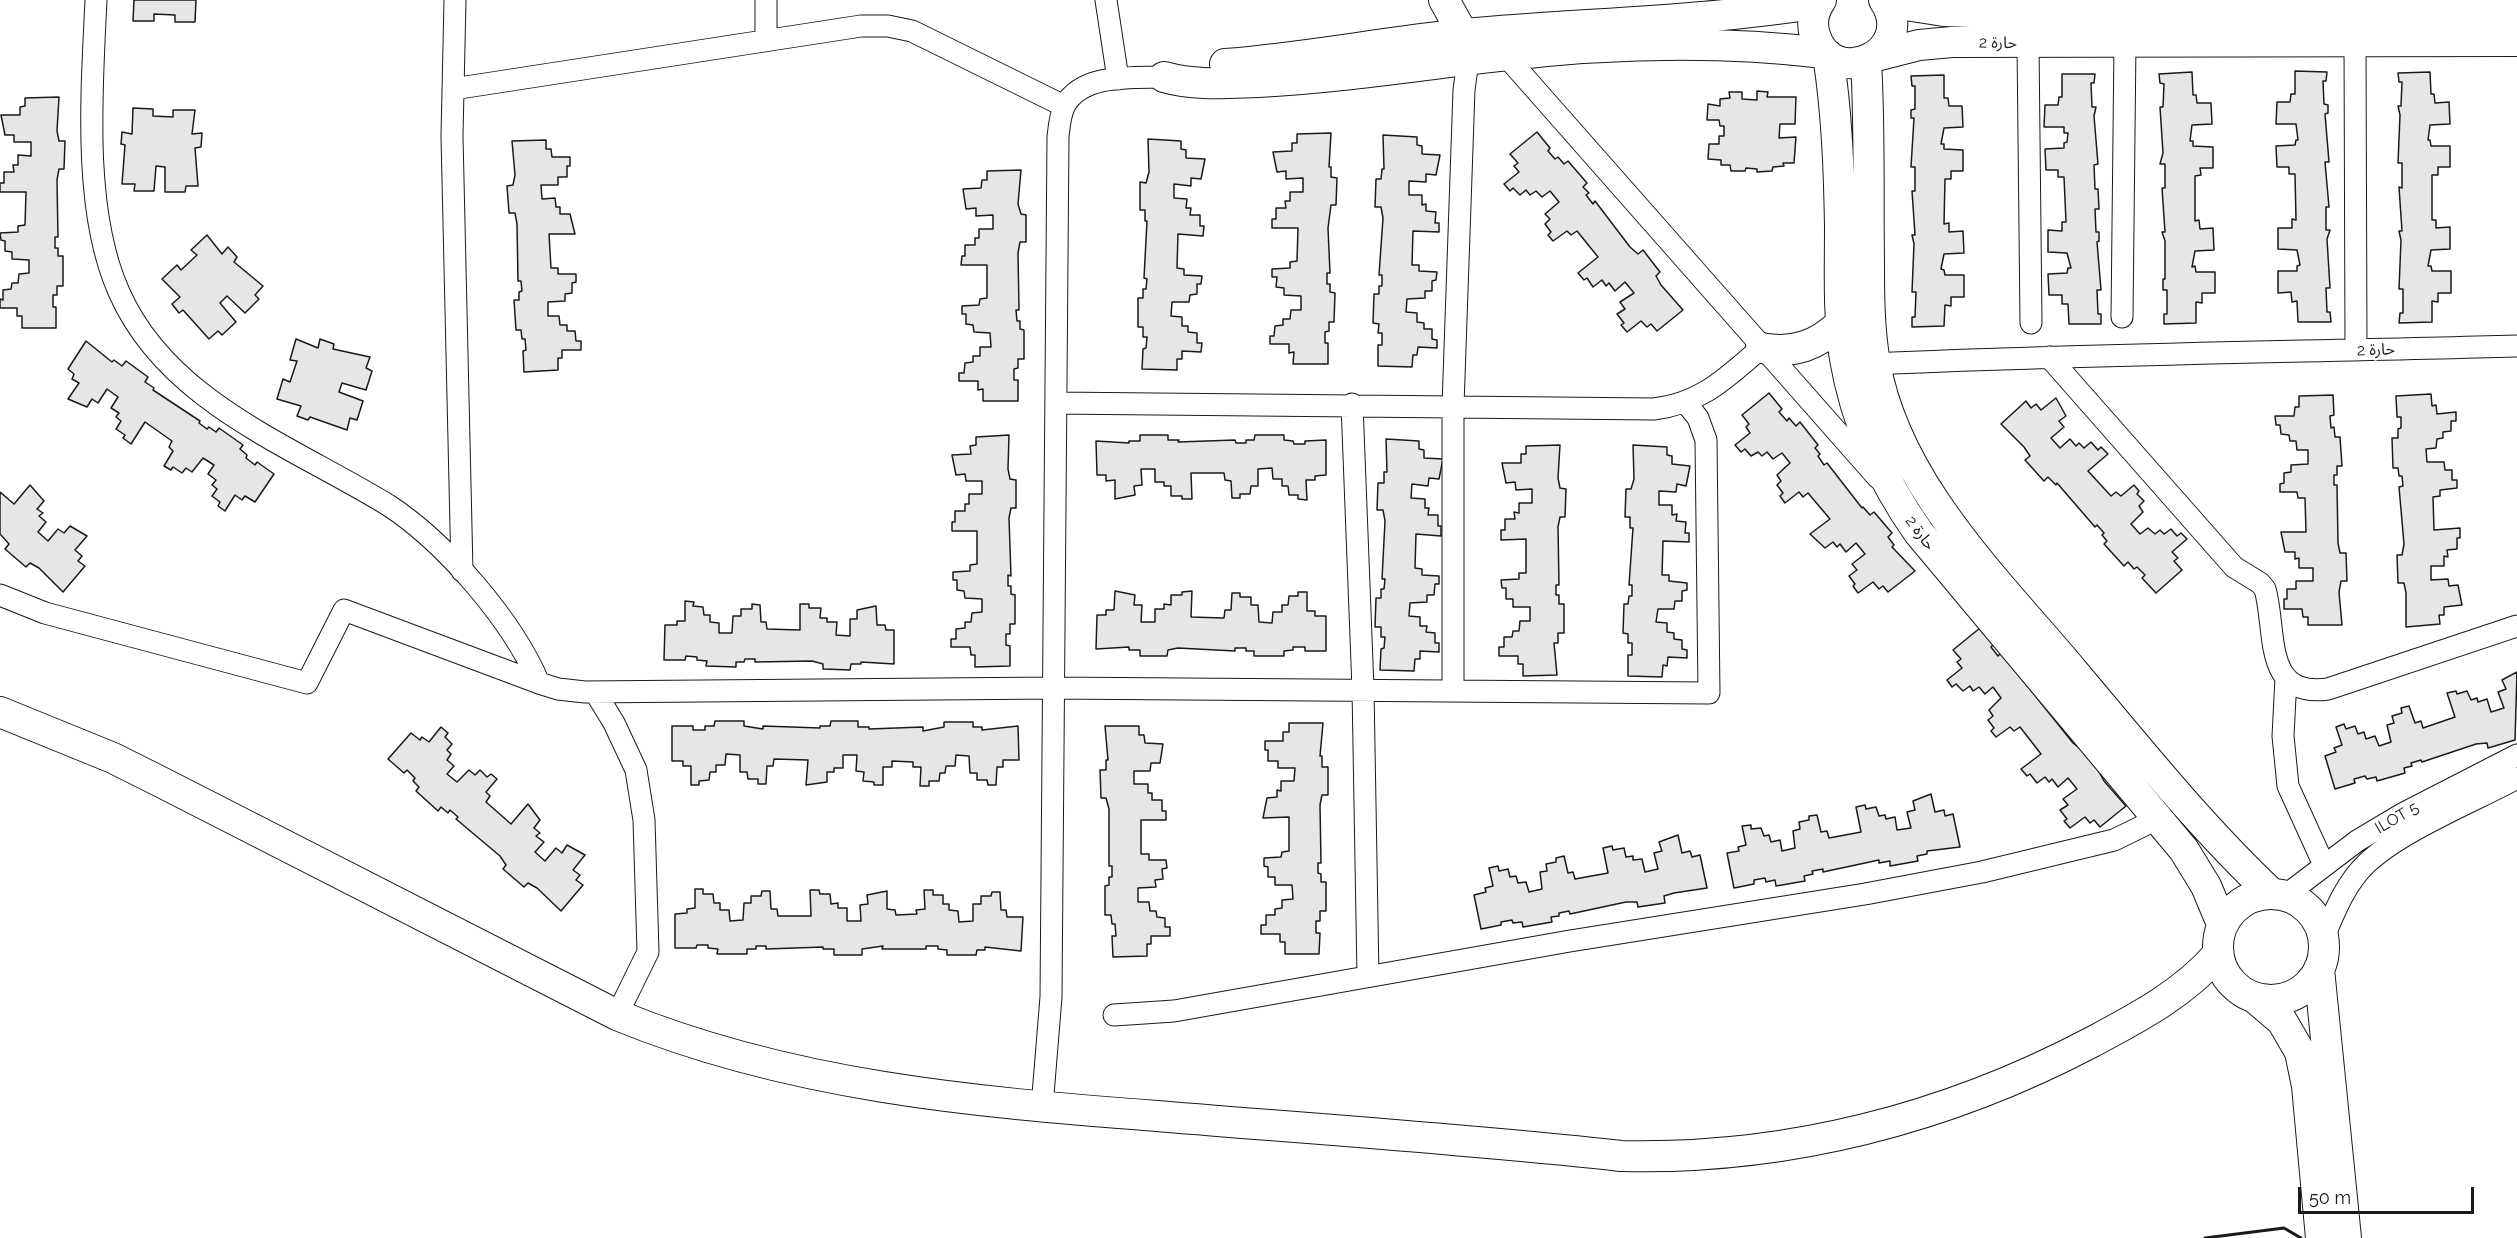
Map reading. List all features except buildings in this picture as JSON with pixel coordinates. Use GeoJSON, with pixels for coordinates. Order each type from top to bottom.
{"type":"FeatureCollection","features":[{"type":"Feature","properties":{"kind":"street"},"geometry":{"type":"LineString","coordinates":[[96,0],[92,106],[94,173],[102,237],[118,291],[133,320],[160,358],[191,385],[250,425],[389,506],[423,533],[462,571],[524,647],[539,683]]}},
{"type":"Feature","properties":{"kind":"street"},"geometry":{"type":"LineString","coordinates":[[455,0],[453,88],[462,571]]}},
{"type":"Feature","properties":{"kind":"street"},"geometry":{"type":"LineString","coordinates":[[766,0],[766,39]]}},
{"type":"Feature","properties":{"kind":"street"},"geometry":{"type":"LineString","coordinates":[[1106,0],[1118,79]]}},
{"type":"Feature","properties":{"kind":"street"},"geometry":{"type":"LineString","coordinates":[[1443,0],[1465,47],[1453,406],[1453,690]]}},
{"type":"Feature","properties":{"kind":"street"},"geometry":{"type":"LineString","coordinates":[[1042,1107],[1051,997],[1058,137],[1064,106],[1084,88],[1118,79],[1164,77],[1187,84],[1292,80],[1465,47],[1761,12],[1820,1]]}},
{"type":"Feature","properties":{"kind":"street","name":"حارة 2"},"geometry":{"type":"LineString","coordinates":[[1820,1],[1813,29],[1819,46],[1827,54],[1839,150],[1841,323],[1856,404],[1877,463],[1894,495],[1919,533],[2159,818],[2200,877],[2222,924]]}},
{"type":"Feature","properties":{"kind":"street"},"geometry":{"type":"LineString","coordinates":[[1465,47],[1505,55],[1630,45],[1734,44],[1827,54],[1846,63],[1871,58],[1884,49],[1892,31],[1890,11],[1885,1]]}},
{"type":"Feature","properties":{"kind":"street","name":"حارة 2"},"geometry":{"type":"LineString","coordinates":[[1885,1],[1962,13],[2124,19],[2355,42],[2517,41]]}},
{"type":"Feature","properties":{"kind":"street","name":"حارة 2"},"geometry":{"type":"LineString","coordinates":[[2278,894],[2231,855],[2171,788],[1947,519],[1926,491],[1895,430],[1875,364],[1869,317],[1871,58],[1936,43],[2028,43],[2124,19],[2366,6],[2517,12]]}},
{"type":"Feature","properties":{"kind":"street"},"geometry":{"type":"LineString","coordinates":[[2122,317],[2124,19]]}},
{"type":"Feature","properties":{"kind":"street"},"geometry":{"type":"LineString","coordinates":[[453,88],[766,39],[861,26],[888,26],[912,31],[1064,106]]}},
{"type":"Feature","properties":{"kind":"street"},"geometry":{"type":"LineString","coordinates":[[2355,42],[2356,350]]}},
{"type":"Feature","properties":{"kind":"street"},"geometry":{"type":"LineString","coordinates":[[2028,43],[2031,323]]}},
{"type":"Feature","properties":{"kind":"street"},"geometry":{"type":"LineString","coordinates":[[1505,55],[1761,348],[1894,495]]}},
{"type":"Feature","properties":{"kind":"street"},"geometry":{"type":"LineString","coordinates":[[1056,403],[1352,404],[1654,409],[1686,402],[1718,385],[1761,348],[1783,351],[1805,348],[1818,342],[1841,323]]}},
{"type":"Feature","properties":{"kind":"street","name":"حارة 2"},"geometry":{"type":"LineString","coordinates":[[1875,364],[2049,357],[2517,346]]}},
{"type":"Feature","properties":{"kind":"street"},"geometry":{"type":"LineString","coordinates":[[2049,357],[2234,567],[2260,583],[2265,589],[2273,647],[2286,678],[2298,689],[2311,692],[2328,689],[2517,626]]}},
{"type":"Feature","properties":{"kind":"street"},"geometry":{"type":"LineString","coordinates":[[0,595],[45,614],[307,683],[344,610],[539,683],[558,689],[595,692],[1053,688],[1709,693],[1707,440],[1698,418],[1686,402]]}},
{"type":"Feature","properties":{"kind":"street"},"geometry":{"type":"LineString","coordinates":[[1352,404],[1363,689],[1368,976]]}},
{"type":"Feature","properties":{"kind":"street"},"geometry":{"type":"LineString","coordinates":[[2286,678],[2283,736],[2288,786],[2324,865]]}},
{"type":"Feature","properties":{"kind":"street"},"geometry":{"type":"LineString","coordinates":[[595,692],[614,723],[636,770],[644,820],[648,952],[617,1015]]}},
{"type":"Feature","properties":{"kind":"street"},"geometry":{"type":"LineString","coordinates":[[0,712],[113,758],[617,1015],[665,1035],[785,1069],[854,1084],[1042,1107],[1621,1156],[1707,1156],[1818,1141],[1890,1124],[2019,1077],[2066,1056],[2151,1010],[2198,977],[2218,954]]}},
{"type":"Feature","properties":{"kind":"street","name":"ILOT 5"},"geometry":{"type":"LineString","coordinates":[[2278,894],[2404,813],[2517,755]]}},
{"type":"Feature","properties":{"kind":"street"},"geometry":{"type":"LineString","coordinates":[[2323,939],[2346,890],[2365,865],[2390,844],[2517,778]]}},
{"type":"Feature","properties":{"kind":"street"},"geometry":{"type":"LineString","coordinates":[[1114,1015],[1174,1011],[1570,941],[1865,894],[2019,865],[2114,840],[2159,818]]}},
{"type":"Feature","properties":{"kind":"street"},"geometry":{"type":"LineString","coordinates":[[2151,1010],[2192,998],[2249,995],[2285,998],[2299,992],[2311,981],[2319,969],[2323,954],[2323,939],[2311,912],[2299,902],[2278,894],[2256,895],[2242,902],[2222,924],[2218,954],[2222,969],[2230,981],[2249,995],[2282,1021],[2301,1052],[2307,1086],[2321,1238]]}},
{"type":"Feature","properties":{"kind":"street"},"geometry":{"type":"LineString","coordinates":[[2319,969],[2346,1238]]}},
{"type":"Feature","properties":{"kind":"wall"},"geometry":{"type":"LineString","coordinates":[[2205,1238],[2284,1228],[2301,1238]]}}]}
